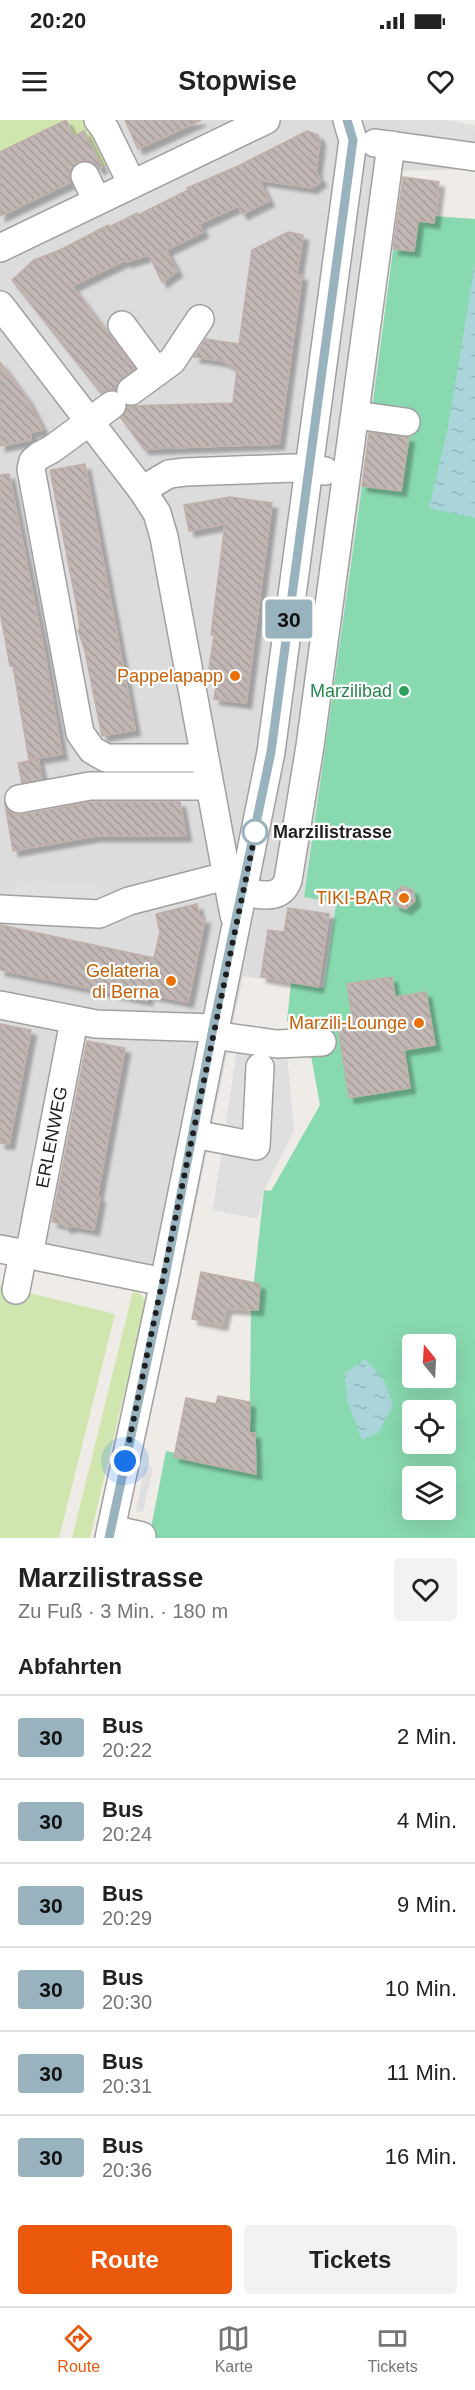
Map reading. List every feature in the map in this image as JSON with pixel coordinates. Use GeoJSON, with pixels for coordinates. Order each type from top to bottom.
{"type":"FeatureCollection","features":[{"type":"Feature","properties":{"kind":"street"},"geometry":{"type":"LineString","coordinates":[[98,120],[105,129],[132,184]]}},
{"type":"Feature","properties":{"kind":"street"},"geometry":{"type":"LineString","coordinates":[[0,249],[266,120]]}},
{"type":"Feature","properties":{"kind":"street"},"geometry":{"type":"LineString","coordinates":[[357,126],[372,142],[475,157]]}},
{"type":"Feature","properties":{"kind":"street"},"geometry":{"type":"LineString","coordinates":[[234,884],[271,752],[357,126]]}},
{"type":"Feature","properties":{"kind":"street"},"geometry":{"type":"LineString","coordinates":[[0,909],[99,914],[129,901],[234,884],[272,895],[284,889],[288,880],[310,746],[391,145]]}},
{"type":"Feature","properties":{"kind":"street"},"geometry":{"type":"LineString","coordinates":[[85,176],[97,201]]}},
{"type":"Feature","properties":{"kind":"street"},"geometry":{"type":"LineString","coordinates":[[0,305],[142,490],[157,513],[164,537],[194,758],[209,786],[234,884],[236,926],[164,1282],[110,1533],[142,1536]]}},
{"type":"Feature","properties":{"kind":"street"},"geometry":{"type":"LineString","coordinates":[[194,758],[106,758],[95,753],[81,736],[30,473],[33,461],[89,423],[172,361],[200,319]]}},
{"type":"Feature","properties":{"kind":"street"},"geometry":{"type":"LineString","coordinates":[[122,325],[157,372]]}},
{"type":"Feature","properties":{"kind":"street"},"geometry":{"type":"LineString","coordinates":[[355,415],[406,422]]}},
{"type":"Feature","properties":{"kind":"street"},"geometry":{"type":"LineString","coordinates":[[142,490],[162,477],[175,473],[309,468],[347,473]]}},
{"type":"Feature","properties":{"kind":"street"},"geometry":{"type":"LineString","coordinates":[[18,799],[90,786],[209,786]]}},
{"type":"Feature","properties":{"kind":"street"},"geometry":{"type":"LineString","coordinates":[[0,1005],[96,1024],[213,1031],[277,1044],[322,1042]]}},
{"type":"Feature","properties":{"kind":"street","name":"ERLENWEG"},"geometry":{"type":"LineString","coordinates":[[16,1290],[17,1252],[74,1021]]}},
{"type":"Feature","properties":{"kind":"street"},"geometry":{"type":"LineString","coordinates":[[194,1134],[256,1146],[261,1067]]}},
{"type":"Feature","properties":{"kind":"street"},"geometry":{"type":"LineString","coordinates":[[17,1252],[164,1282]]}},
{"type":"Feature","properties":{"kind":"shaded area"},"geometry":{"type":"Polygon","coordinates":[[[0,120],[400,120],[470,143],[475,127],[475,169],[399,171],[373,406],[304,896],[336,903],[324,988],[243,976],[177,1296],[0,1260],[0,120]]]}},
{"type":"Feature","properties":{"kind":"shaded area"},"geometry":{"type":"Polygon","coordinates":[[[398,120],[448,120],[475,126],[470,144],[397,126],[398,120]]]}},
{"type":"Feature","properties":{"kind":"shaded area"},"geometry":{"type":"Polygon","coordinates":[[[15,880],[102,885],[100,909],[14,904],[15,880]]]}},
{"type":"Feature","properties":{"kind":"shaded area"},"geometry":{"type":"Polygon","coordinates":[[[237,1048],[287,1055],[294,1130],[264,1190],[258,1219],[213,1210],[237,1048]]]}},
{"type":"Feature","properties":{"kind":"shaded area"},"geometry":{"type":"Polygon","coordinates":[[[145,1466],[153,1467],[143,1512],[136,1511],[145,1466]]]}},
{"type":"Feature","properties":{"kind":"green space"},"geometry":{"type":"Polygon","coordinates":[[[0,120],[66,120],[0,152],[0,120]]]}},
{"type":"Feature","properties":{"kind":"green space"},"geometry":{"type":"Polygon","coordinates":[[[67,120],[81,120],[89,124],[113,162],[102,167],[84,131],[74,136],[67,120]]]}},
{"type":"Feature","properties":{"kind":"green space","name":"Marzilibad"},"geometry":{"type":"Polygon","coordinates":[[[419,215],[475,219],[475,1538],[149,1538],[166,1451],[249,1467],[251,1309],[264,1190],[271,1191],[320,1105],[305,1023],[287,1021],[291,983],[324,988],[336,903],[304,897],[393,249],[414,251],[419,215]]]}},
{"type":"Feature","properties":{"kind":"green space"},"geometry":{"type":"Polygon","coordinates":[[[0,1286],[115,1314],[59,1538],[0,1538],[0,1286]]]}},
{"type":"Feature","properties":{"kind":"green space"},"geometry":{"type":"Polygon","coordinates":[[[133,1291],[139,1293],[146,1301],[90,1538],[72,1538],[133,1291]]]}},
{"type":"Feature","properties":{"kind":"water"},"geometry":{"type":"Polygon","coordinates":[[[475,264],[475,518],[429,508],[447,432],[475,264]]]}},
{"type":"Feature","properties":{"kind":"water"},"geometry":{"type":"Polygon","coordinates":[[[365,1359],[383,1378],[393,1405],[379,1432],[362,1440],[348,1403],[344,1374],[365,1359]]]}},
{"type":"Feature","properties":{"kind":"building"},"geometry":{"type":"Polygon","coordinates":[[[66,120],[74,136],[84,131],[102,167],[99,169],[87,160],[78,162],[69,174],[71,182],[0,216],[0,152],[66,120]]]}},
{"type":"Feature","properties":{"kind":"building"},"geometry":{"type":"Polygon","coordinates":[[[125,120],[201,120],[138,149],[125,120]]]}},
{"type":"Feature","properties":{"kind":"building"},"geometry":{"type":"Polygon","coordinates":[[[307,131],[318,135],[320,141],[316,172],[321,181],[312,188],[259,180],[269,201],[242,214],[238,206],[199,224],[203,232],[166,250],[177,271],[162,282],[149,255],[126,262],[125,260],[72,286],[135,369],[121,379],[116,390],[110,389],[101,393],[12,280],[34,260],[60,250],[108,225],[109,227],[137,213],[138,215],[188,190],[187,188],[236,167],[307,131]]]}},
{"type":"Feature","properties":{"kind":"building"},"geometry":{"type":"Polygon","coordinates":[[[403,177],[439,182],[434,223],[418,221],[414,251],[393,249],[403,177]]]}},
{"type":"Feature","properties":{"kind":"building"},"geometry":{"type":"Polygon","coordinates":[[[288,232],[303,235],[297,275],[302,275],[279,444],[144,449],[121,418],[127,406],[233,403],[237,369],[223,361],[194,357],[206,339],[239,344],[252,250],[288,232]]]}},
{"type":"Feature","properties":{"kind":"building"},"geometry":{"type":"Polygon","coordinates":[[[0,362],[27,399],[43,430],[31,432],[31,440],[0,446],[0,362]]]}},
{"type":"Feature","properties":{"kind":"building"},"geometry":{"type":"Polygon","coordinates":[[[369,433],[409,437],[401,491],[362,486],[369,433]]]}},
{"type":"Feature","properties":{"kind":"building"},"geometry":{"type":"Polygon","coordinates":[[[85,464],[135,730],[102,736],[85,651],[78,630],[80,629],[77,607],[50,470],[85,464]]]}},
{"type":"Feature","properties":{"kind":"building"},"geometry":{"type":"Polygon","coordinates":[[[9,474],[62,754],[29,760],[13,666],[10,666],[0,612],[0,475],[9,474]]]}},
{"type":"Feature","properties":{"kind":"building"},"geometry":{"type":"Polygon","coordinates":[[[230,497],[272,503],[246,703],[214,699],[218,671],[209,669],[225,524],[189,531],[184,505],[230,497]]]}},
{"type":"Feature","properties":{"kind":"building"},"geometry":{"type":"Polygon","coordinates":[[[38,759],[42,779],[22,783],[18,763],[38,759]]]}},
{"type":"Feature","properties":{"kind":"building"},"geometry":{"type":"Polygon","coordinates":[[[90,802],[180,802],[186,836],[95,836],[13,851],[5,804],[13,814],[21,815],[90,802]]]}},
{"type":"Feature","properties":{"kind":"building","name":"TIKI-BAR"},"geometry":{"type":"Polygon","coordinates":[[[402,886],[413,890],[415,901],[406,909],[395,905],[393,894],[402,886]]]}},
{"type":"Feature","properties":{"kind":"building"},"geometry":{"type":"Polygon","coordinates":[[[197,904],[200,919],[205,918],[188,1002],[148,994],[147,1000],[0,970],[0,925],[154,958],[160,932],[156,914],[197,904]]]}},
{"type":"Feature","properties":{"kind":"building"},"geometry":{"type":"Polygon","coordinates":[[[288,908],[329,914],[318,987],[261,977],[268,930],[284,932],[288,908]]]}},
{"type":"Feature","properties":{"kind":"building"},"geometry":{"type":"Polygon","coordinates":[[[392,977],[395,997],[426,992],[435,1045],[404,1050],[410,1088],[349,1098],[338,1026],[353,1023],[347,984],[392,977]]]}},
{"type":"Feature","properties":{"kind":"building"},"geometry":{"type":"Polygon","coordinates":[[[0,1024],[31,1030],[9,1144],[0,1143],[0,1024]]]}},
{"type":"Feature","properties":{"kind":"building"},"geometry":{"type":"Polygon","coordinates":[[[87,1041],[125,1048],[97,1197],[100,1197],[94,1230],[72,1226],[67,1228],[62,1224],[52,1222],[87,1041]]]}},
{"type":"Feature","properties":{"kind":"building"},"geometry":{"type":"Polygon","coordinates":[[[201,1272],[260,1284],[258,1310],[226,1308],[222,1325],[192,1319],[201,1272]]]}},
{"type":"Feature","properties":{"kind":"building"},"geometry":{"type":"Polygon","coordinates":[[[218,1396],[250,1402],[249,1433],[255,1433],[256,1474],[174,1457],[186,1398],[216,1404],[218,1396]]]}},
{"type":"Feature","properties":{"kind":"bus line","name":"30"},"geometry":{"type":"LineString","coordinates":[[109,1538],[164,1282],[213,1028],[271,752],[353,140],[347,120]]}},
{"type":"Feature","properties":{"kind":"place","name":"Pappelapapp"},"geometry":{"type":"Point","coordinates":[235,676]}},
{"type":"Feature","properties":{"kind":"place","name":"Marzilibad"},"geometry":{"type":"Point","coordinates":[404,691]}},
{"type":"Feature","properties":{"kind":"place","name":"Marzilistrasse"},"geometry":{"type":"Point","coordinates":[255,832]}},
{"type":"Feature","properties":{"kind":"place","name":"TIKI-BAR"},"geometry":{"type":"Point","coordinates":[404,898]}},
{"type":"Feature","properties":{"kind":"place","name":"Gelateria di Berna"},"geometry":{"type":"Point","coordinates":[171,981]}},
{"type":"Feature","properties":{"kind":"place","name":"Marzili-Lounge"},"geometry":{"type":"Point","coordinates":[419,1023]}},
{"type":"Feature","properties":{"kind":"route"},"geometry":{"type":"LineString","coordinates":[[125,1461],[164,1282],[213,1028],[256,830],[255,832]]}}]}
